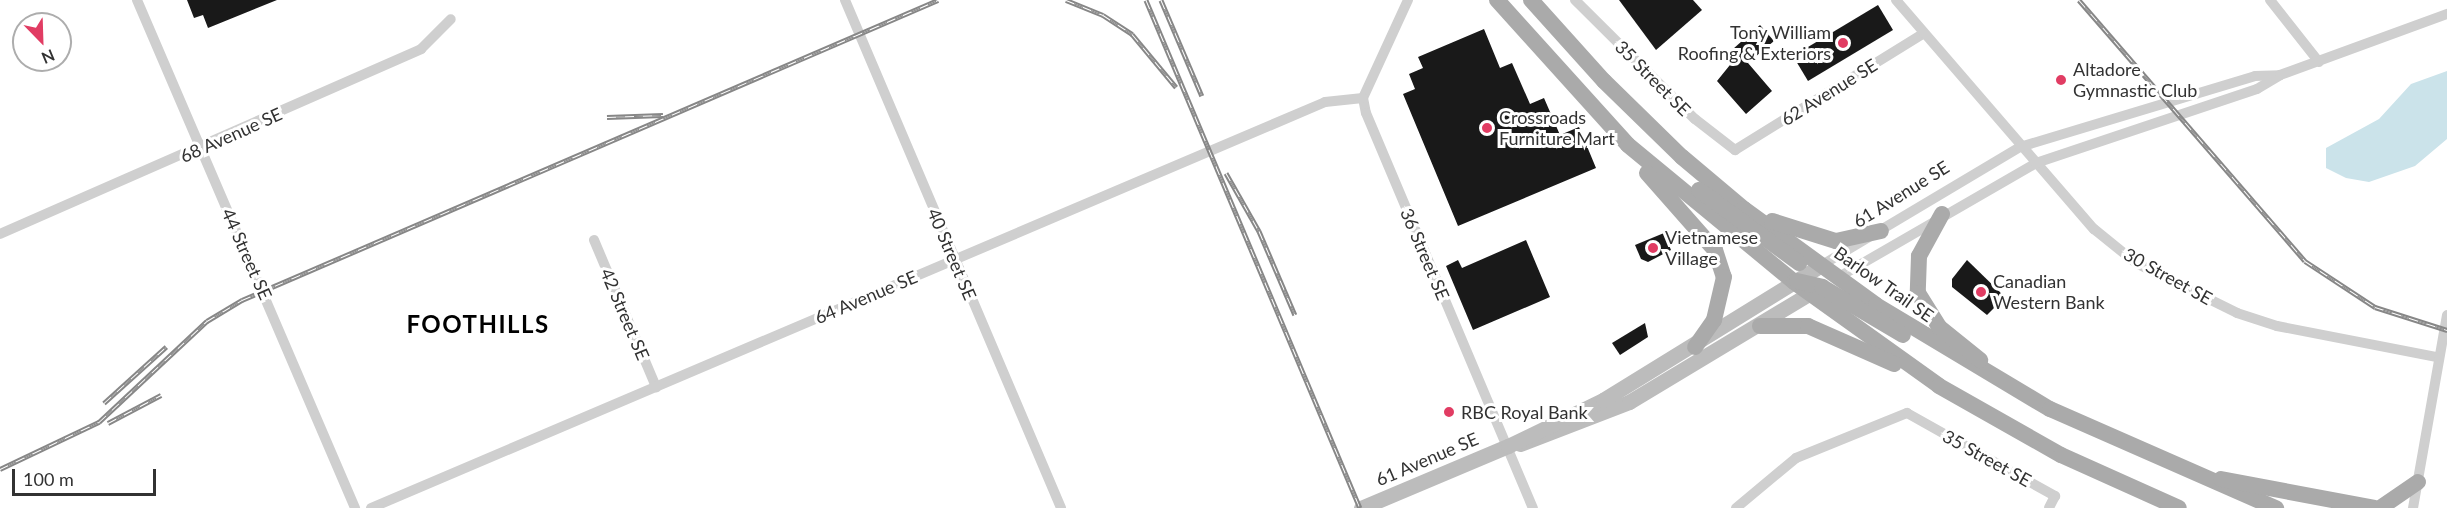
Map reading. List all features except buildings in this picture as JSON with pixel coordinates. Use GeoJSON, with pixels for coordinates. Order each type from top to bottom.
{"type":"FeatureCollection","features":[{"type":"Feature","properties":{"kind":"main road"},"geometry":{"type":"LineString","coordinates":[[1497,0],[1628,145],[1794,282],[1816,290],[1934,354],[1950,353]]}},
{"type":"Feature","properties":{"kind":"main road","name":"Barlow Trail SE"},"geometry":{"type":"LineString","coordinates":[[1531,0],[1604,81],[1744,209],[1817,268],[1837,278],[1950,353],[1986,368],[2050,409],[2190,473],[2276,508]]}},
{"type":"Feature","properties":{"kind":"main road"},"geometry":{"type":"LineString","coordinates":[[1628,145],[1637,162],[1715,250],[1724,277],[1714,320],[1695,347]]}},
{"type":"Feature","properties":{"kind":"main road"},"geometry":{"type":"LineString","coordinates":[[1659,172],[1682,178],[1817,268]]}},
{"type":"Feature","properties":{"kind":"main road"},"geometry":{"type":"LineString","coordinates":[[1744,209],[1803,234],[1836,241],[1881,231]]}},
{"type":"Feature","properties":{"kind":"main road"},"geometry":{"type":"LineString","coordinates":[[1942,214],[1919,256],[1918,293],[1939,327],[1986,368]]}},
{"type":"Feature","properties":{"kind":"main road"},"geometry":{"type":"LineString","coordinates":[[1816,290],[1939,386]]}},
{"type":"Feature","properties":{"kind":"main road"},"geometry":{"type":"LineString","coordinates":[[1760,326],[1808,326],[1939,386],[2061,455],[2168,508]]}},
{"type":"Feature","properties":{"kind":"main road"},"geometry":{"type":"LineString","coordinates":[[2190,473],[2374,508]]}},
{"type":"Feature","properties":{"kind":"main road"},"geometry":{"type":"LineString","coordinates":[[2380,508],[2418,482]]}},
{"type":"Feature","properties":{"kind":"main road"},"geometry":{"type":"LineString","coordinates":[[2143,495],[2179,508]]}},
{"type":"Feature","properties":{"kind":"street","name":"44 Street SE"},"geometry":{"type":"LineString","coordinates":[[137,0],[355,508]]}},
{"type":"Feature","properties":{"kind":"street","name":"40 Street SE"},"geometry":{"type":"LineString","coordinates":[[845,0],[1060,508]]}},
{"type":"Feature","properties":{"kind":"street"},"geometry":{"type":"LineString","coordinates":[[1364,98],[1408,0]]}},
{"type":"Feature","properties":{"kind":"street","name":"35 Street SE"},"geometry":{"type":"LineString","coordinates":[[1575,0],[1695,119],[1735,150]]}},
{"type":"Feature","properties":{"kind":"street","name":"30 Street SE"},"geometry":{"type":"LineString","coordinates":[[1896,0],[2019,147],[2036,163],[2094,230],[2136,263],[2187,290],[2277,326],[2437,357]]}},
{"type":"Feature","properties":{"kind":"street"},"geometry":{"type":"LineString","coordinates":[[2270,0],[2319,62]]}},
{"type":"Feature","properties":{"kind":"street","name":"61 Avenue SE"},"geometry":{"type":"LineString","coordinates":[[1508,446],[1543,439],[1629,402],[1760,326],[1942,214],[2036,163],[2258,89],[2280,75],[2447,14]]}},
{"type":"Feature","properties":{"kind":"street","name":"68 Avenue SE"},"geometry":{"type":"LineString","coordinates":[[0,234],[201,149],[421,49],[451,19]]}},
{"type":"Feature","properties":{"kind":"street","name":"62 Avenue SE"},"geometry":{"type":"LineString","coordinates":[[1735,150],[1923,34]]}},
{"type":"Feature","properties":{"kind":"street","name":"61 Avenue SE"},"geometry":{"type":"LineString","coordinates":[[1360,508],[1508,446],[1603,400],[1695,347],[1794,282],[2019,147],[2255,76],[2280,75]]}},
{"type":"Feature","properties":{"kind":"street","name":"64 Avenue SE"},"geometry":{"type":"LineString","coordinates":[[371,508],[1325,102],[1364,98]]}},
{"type":"Feature","properties":{"kind":"street","name":"36 Street SE"},"geometry":{"type":"LineString","coordinates":[[1364,98],[1366,113],[1533,508]]}},
{"type":"Feature","properties":{"kind":"street","name":"42 Street SE"},"geometry":{"type":"LineString","coordinates":[[594,240],[656,387]]}},
{"type":"Feature","properties":{"kind":"street"},"geometry":{"type":"LineString","coordinates":[[2413,508],[2437,357],[2447,315]]}},
{"type":"Feature","properties":{"kind":"street","name":"35 Street SE"},"geometry":{"type":"LineString","coordinates":[[1736,508],[1796,458],[1907,413],[2055,496],[2049,508]]}},
{"type":"Feature","properties":{"kind":"water"},"geometry":{"type":"Polygon","coordinates":[[[2447,71],[2447,139],[2415,166],[2369,182],[2346,178],[2326,168],[2326,148],[2379,119],[2411,84],[2447,71]]]}},
{"type":"Feature","properties":{"kind":"railway"},"geometry":{"type":"LineString","coordinates":[[0,469],[99,422],[207,321],[242,300],[938,0]]}},
{"type":"Feature","properties":{"kind":"railway"},"geometry":{"type":"LineString","coordinates":[[1066,0],[1103,15],[1132,34],[1176,87]]}},
{"type":"Feature","properties":{"kind":"railway"},"geometry":{"type":"LineString","coordinates":[[1146,0],[1360,508]]}},
{"type":"Feature","properties":{"kind":"railway"},"geometry":{"type":"LineString","coordinates":[[1161,0],[1202,96]]}},
{"type":"Feature","properties":{"kind":"railway"},"geometry":{"type":"LineString","coordinates":[[2079,0],[2305,261],[2375,307],[2447,330]]}},
{"type":"Feature","properties":{"kind":"railway"},"geometry":{"type":"LineString","coordinates":[[607,117],[663,115]]}},
{"type":"Feature","properties":{"kind":"railway"},"geometry":{"type":"LineString","coordinates":[[1226,173],[1259,231],[1295,315]]}},
{"type":"Feature","properties":{"kind":"railway"},"geometry":{"type":"LineString","coordinates":[[104,403],[166,347]]}},
{"type":"Feature","properties":{"kind":"railway"},"geometry":{"type":"LineString","coordinates":[[108,423],[161,395]]}},
{"type":"Feature","properties":{"kind":"place","name":"Tony William Roofing & Exteriors"},"geometry":{"type":"Point","coordinates":[1843,43]}},
{"type":"Feature","properties":{"kind":"place","name":"Altadore Gymnastic Club"},"geometry":{"type":"Point","coordinates":[2061,80]}},
{"type":"Feature","properties":{"kind":"place","name":"Crossroads Furniture Mart"},"geometry":{"type":"Point","coordinates":[1487,128]}},
{"type":"Feature","properties":{"kind":"place","name":"Vietnamese Village"},"geometry":{"type":"Point","coordinates":[1653,248]}},
{"type":"Feature","properties":{"kind":"place","name":"Canadian Western Bank"},"geometry":{"type":"Point","coordinates":[1981,292]}},
{"type":"Feature","properties":{"kind":"place","name":"RBC Royal Bank"},"geometry":{"type":"Point","coordinates":[1449,412]}},
{"type":"Feature","properties":{"kind":"district","name":"FOOTHILLS"},"geometry":{"type":"Point","coordinates":[478,324]}}]}
